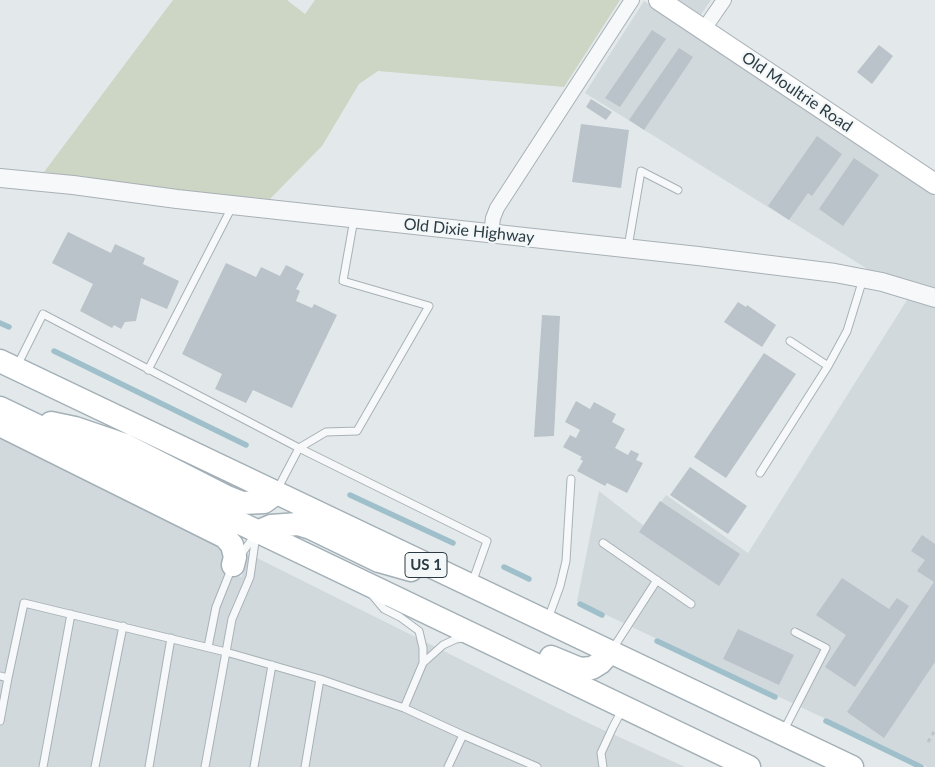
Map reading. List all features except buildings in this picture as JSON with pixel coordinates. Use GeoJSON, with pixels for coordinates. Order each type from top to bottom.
{"type":"FeatureCollection","features":[{"type":"Feature","properties":{"kind":"main road","name":"Old Moultrie Road"},"geometry":{"type":"LineString","coordinates":[[659,0],[935,184]]}},
{"type":"Feature","properties":{"kind":"main road","name":"US 1"},"geometry":{"type":"LineString","coordinates":[[8,365],[275,494],[852,767]]}},
{"type":"Feature","properties":{"kind":"main road","name":"US 1"},"geometry":{"type":"LineString","coordinates":[[5,416],[386,591],[624,707],[726,762],[749,767]]}},
{"type":"Feature","properties":{"kind":"main road"},"geometry":{"type":"LineString","coordinates":[[5,416],[75,428],[126,445],[242,503],[264,502],[275,494]]}},
{"type":"Feature","properties":{"kind":"main road"},"geometry":{"type":"LineString","coordinates":[[5,416],[225,537],[232,545],[233,565]]}},
{"type":"Feature","properties":{"kind":"main road"},"geometry":{"type":"LineString","coordinates":[[257,532],[271,526],[283,524],[298,524],[311,528],[379,560],[411,570],[498,609],[511,614],[543,620]]}},
{"type":"Feature","properties":{"kind":"main road"},"geometry":{"type":"LineString","coordinates":[[386,591],[454,612],[580,669],[592,668],[610,652]]}},
{"type":"Feature","properties":{"kind":"street"},"geometry":{"type":"LineString","coordinates":[[491,234],[493,218],[497,208],[632,0]]}},
{"type":"Feature","properties":{"kind":"street"},"geometry":{"type":"LineString","coordinates":[[704,30],[724,0]]}},
{"type":"Feature","properties":{"kind":"street","name":"Old Dixie Highway"},"geometry":{"type":"LineString","coordinates":[[0,178],[73,184],[177,199],[826,272],[882,282],[935,298]]}},
{"type":"Feature","properties":{"kind":"street"},"geometry":{"type":"LineString","coordinates":[[257,532],[275,494]]}},
{"type":"Feature","properties":{"kind":"lane"},"geometry":{"type":"LineString","coordinates":[[627,249],[641,171],[678,190]]}},
{"type":"Feature","properties":{"kind":"lane"},"geometry":{"type":"LineString","coordinates":[[148,370],[233,205]]}},
{"type":"Feature","properties":{"kind":"lane"},"geometry":{"type":"LineString","coordinates":[[275,494],[299,448],[326,432],[357,431],[429,306],[343,281],[354,219]]}},
{"type":"Feature","properties":{"kind":"lane"},"geometry":{"type":"LineString","coordinates":[[760,473],[848,331],[863,279]]}},
{"type":"Feature","properties":{"kind":"lane"},"geometry":{"type":"LineString","coordinates":[[8,365],[43,314],[299,448],[487,541],[471,586]]}},
{"type":"Feature","properties":{"kind":"lane"},"geometry":{"type":"LineString","coordinates":[[790,341],[828,366]]}},
{"type":"Feature","properties":{"kind":"lane"},"geometry":{"type":"LineString","coordinates":[[543,620],[560,586],[566,561],[571,479]]}},
{"type":"Feature","properties":{"kind":"lane"},"geometry":{"type":"LineString","coordinates":[[208,647],[216,607],[233,565],[257,532]]}},
{"type":"Feature","properties":{"kind":"lane"},"geometry":{"type":"LineString","coordinates":[[205,767],[232,619],[250,577],[257,532]]}},
{"type":"Feature","properties":{"kind":"lane"},"geometry":{"type":"LineString","coordinates":[[603,543],[691,604]]}},
{"type":"Feature","properties":{"kind":"lane"},"geometry":{"type":"LineString","coordinates":[[610,652],[657,580]]}},
{"type":"Feature","properties":{"kind":"lane"},"geometry":{"type":"LineString","coordinates":[[361,581],[384,609],[419,631],[423,663]]}},
{"type":"Feature","properties":{"kind":"lane"},"geometry":{"type":"LineString","coordinates":[[0,721],[4,677],[24,602],[208,647],[320,679],[404,708],[537,767]]}},
{"type":"Feature","properties":{"kind":"lane"},"geometry":{"type":"LineString","coordinates":[[43,767],[71,614]]}},
{"type":"Feature","properties":{"kind":"lane"},"geometry":{"type":"LineString","coordinates":[[95,767],[122,626]]}},
{"type":"Feature","properties":{"kind":"lane"},"geometry":{"type":"LineString","coordinates":[[782,734],[826,648],[795,632]]}},
{"type":"Feature","properties":{"kind":"lane"},"geometry":{"type":"LineString","coordinates":[[404,708],[423,663],[443,645],[456,639],[477,636]]}},
{"type":"Feature","properties":{"kind":"lane"},"geometry":{"type":"LineString","coordinates":[[149,767],[171,638]]}},
{"type":"Feature","properties":{"kind":"lane"},"geometry":{"type":"LineString","coordinates":[[254,767],[272,665]]}},
{"type":"Feature","properties":{"kind":"lane"},"geometry":{"type":"LineString","coordinates":[[305,767],[320,679]]}},
{"type":"Feature","properties":{"kind":"lane"},"geometry":{"type":"LineString","coordinates":[[603,767],[601,753],[624,707]]}},
{"type":"Feature","properties":{"kind":"lane"},"geometry":{"type":"LineString","coordinates":[[448,767],[463,734]]}},
{"type":"Feature","properties":{"kind":"path"},"geometry":{"type":"LineString","coordinates":[[928,742],[935,730]]}},
{"type":"Feature","properties":{"kind":"shaded area"},"geometry":{"type":"Polygon","coordinates":[[[676,0],[711,0],[700,16],[676,0]]]}},
{"type":"Feature","properties":{"kind":"shaded area"},"geometry":{"type":"Polygon","coordinates":[[[644,1],[935,196],[935,289],[869,270],[585,93],[644,1]]]}},
{"type":"Feature","properties":{"kind":"shaded area"},"geometry":{"type":"Polygon","coordinates":[[[907,300],[935,308],[935,767],[927,767],[577,601],[599,491],[644,526],[666,495],[748,553],[907,300]]]}},
{"type":"Feature","properties":{"kind":"shaded area"},"geometry":{"type":"Polygon","coordinates":[[[0,436],[219,544],[224,556],[223,572],[242,577],[243,551],[584,721],[685,767],[0,767],[0,436]]]}},
{"type":"Feature","properties":{"kind":"green space"},"geometry":{"type":"Polygon","coordinates":[[[173,0],[287,0],[305,14],[315,0],[620,0],[564,87],[378,71],[359,84],[322,146],[270,199],[177,190],[44,172],[173,0]]]}},
{"type":"Feature","properties":{"kind":"waterway"},"geometry":{"type":"LineString","coordinates":[[0,323],[9,327]]}},
{"type":"Feature","properties":{"kind":"waterway"},"geometry":{"type":"LineString","coordinates":[[54,351],[246,445]]}},
{"type":"Feature","properties":{"kind":"waterway"},"geometry":{"type":"LineString","coordinates":[[350,495],[453,543]]}},
{"type":"Feature","properties":{"kind":"waterway"},"geometry":{"type":"LineString","coordinates":[[504,567],[529,579]]}},
{"type":"Feature","properties":{"kind":"waterway"},"geometry":{"type":"LineString","coordinates":[[580,604],[602,615]]}},
{"type":"Feature","properties":{"kind":"waterway"},"geometry":{"type":"LineString","coordinates":[[657,641],[775,697]]}},
{"type":"Feature","properties":{"kind":"waterway"},"geometry":{"type":"LineString","coordinates":[[826,721],[921,767]]}}]}
